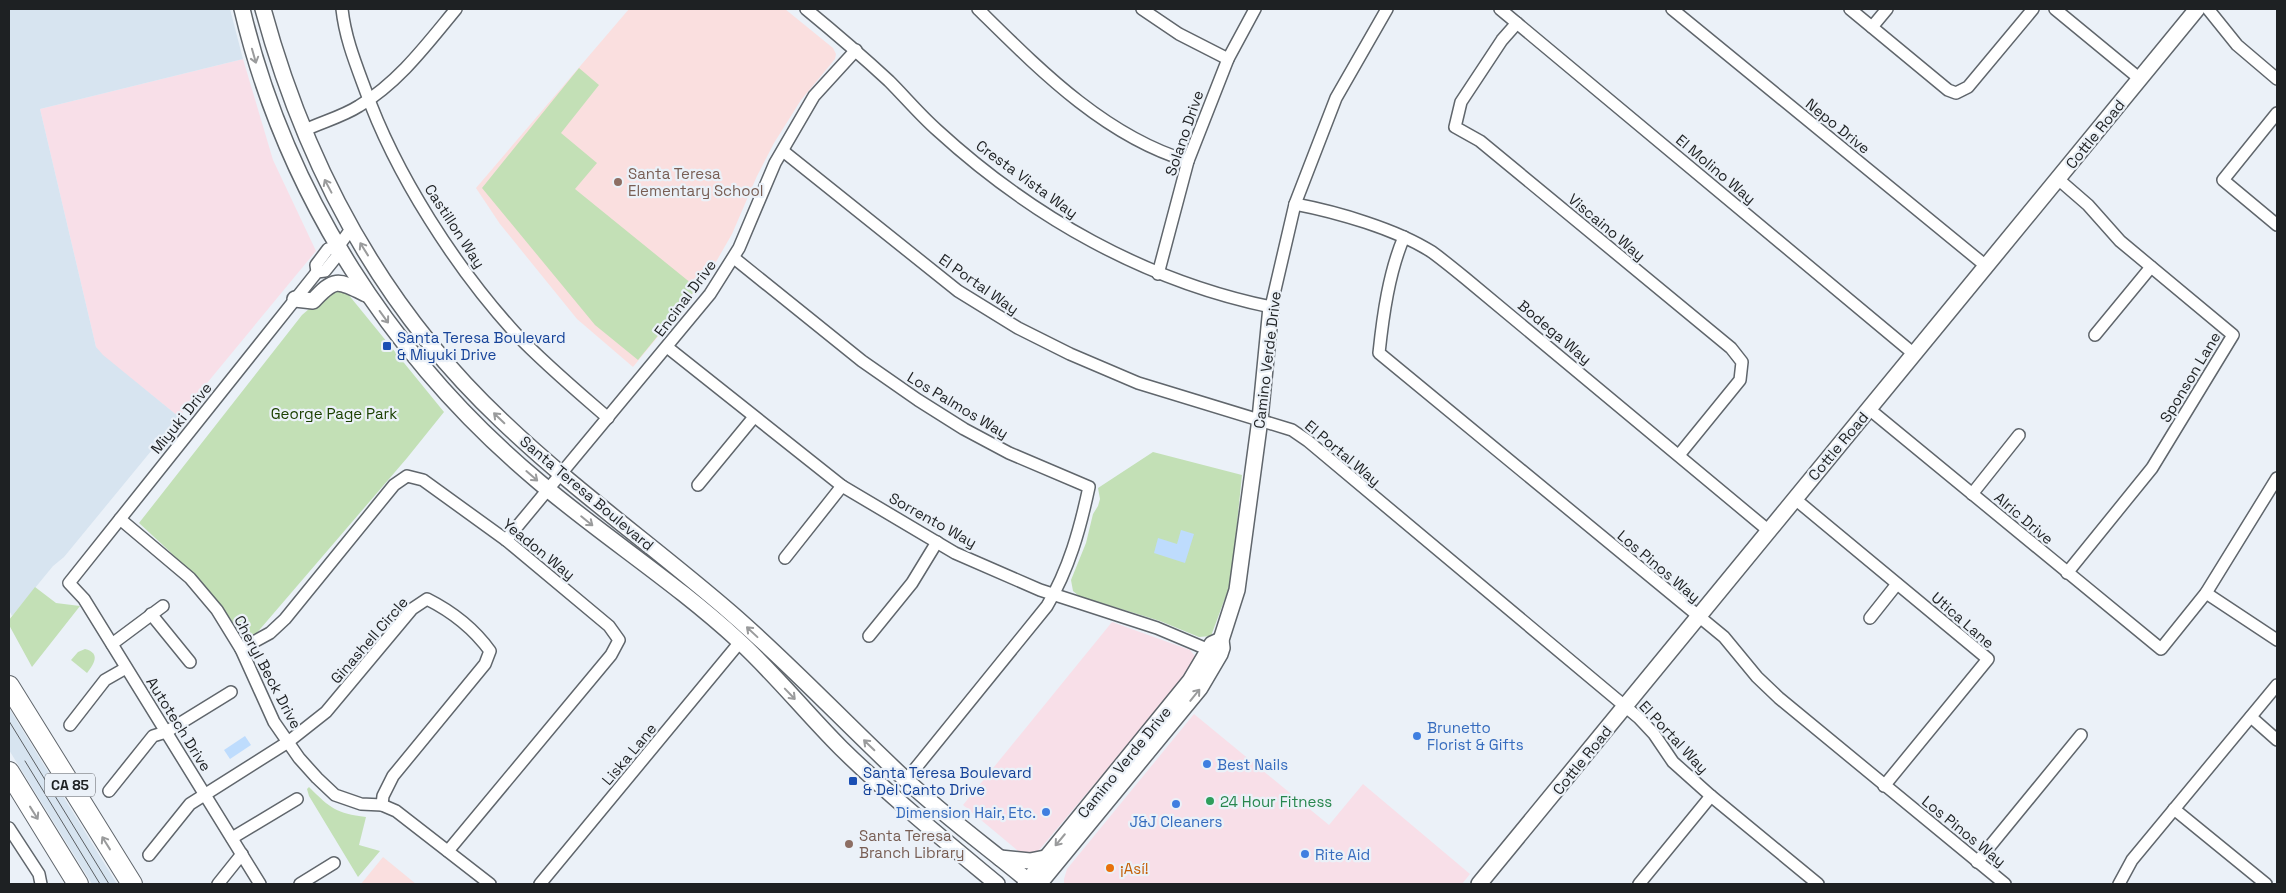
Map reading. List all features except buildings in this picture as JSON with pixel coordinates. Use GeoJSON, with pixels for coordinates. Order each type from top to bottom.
{"type":"FeatureCollection","features":[{"type":"Feature","properties":{"kind":"highway","name":"CA 85"},"geometry":{"type":"LineString","coordinates":[[9,686],[132,884]]}},
{"type":"Feature","properties":{"kind":"highway","name":"CA 85"},"geometry":{"type":"LineString","coordinates":[[9,772],[78,884]]}},
{"type":"Feature","properties":{"kind":"main road","name":"Santa Teresa Boulevard"},"geometry":{"type":"LineString","coordinates":[[242,9],[256,64],[276,120],[312,198],[338,247],[368,295],[399,337],[453,402],[490,439],[549,490],[617,545],[692,600],[740,642],[858,764],[984,877],[997,884]]}},
{"type":"Feature","properties":{"kind":"main road","name":"Santa Teresa Boulevard"},"geometry":{"type":"LineString","coordinates":[[263,9],[278,63],[303,131],[325,181],[351,229],[389,289],[446,362],[503,422],[750,630],[906,780],[1031,883]]}},
{"type":"Feature","properties":{"kind":"main road","name":"Cottle Road"},"geometry":{"type":"LineString","coordinates":[[1479,884],[2197,9]]}},
{"type":"Feature","properties":{"kind":"main road"},"geometry":{"type":"LineString","coordinates":[[295,299],[313,301],[329,284],[337,282],[344,283],[368,295]]}},
{"type":"Feature","properties":{"kind":"main road","name":"Camino Verde Drive"},"geometry":{"type":"LineString","coordinates":[[1031,883],[1049,863],[1216,648],[1237,590],[1260,419],[1271,307]]}},
{"type":"Feature","properties":{"kind":"main road"},"geometry":{"type":"LineString","coordinates":[[998,857],[1049,863],[1054,884]]}},
{"type":"Feature","properties":{"kind":"street","name":"Castillon Way"},"geometry":{"type":"LineString","coordinates":[[342,9],[354,64],[372,112],[415,192],[455,257],[484,296],[518,336],[608,418]]}},
{"type":"Feature","properties":{"kind":"street"},"geometry":{"type":"LineString","coordinates":[[303,131],[358,107],[368,100],[408,67],[456,9]]}},
{"type":"Feature","properties":{"kind":"street","name":"Cresta Vista Way"},"geometry":{"type":"LineString","coordinates":[[806,9],[856,50],[937,130],[1004,185],[1062,225],[1109,251],[1158,274],[1207,290],[1271,307]]}},
{"type":"Feature","properties":{"kind":"street"},"geometry":{"type":"LineString","coordinates":[[978,9],[1042,73],[1078,102],[1128,134],[1175,157],[1188,161]]}},
{"type":"Feature","properties":{"kind":"street"},"geometry":{"type":"LineString","coordinates":[[1142,9],[1179,34],[1228,59]]}},
{"type":"Feature","properties":{"kind":"street","name":"Solano Drive"},"geometry":{"type":"LineString","coordinates":[[1158,274],[1188,161],[1228,59],[1255,9]]}},
{"type":"Feature","properties":{"kind":"street","name":"Camino Verde Drive"},"geometry":{"type":"LineString","coordinates":[[1271,307],[1295,204],[1336,98],[1387,9]]}},
{"type":"Feature","properties":{"kind":"street","name":"El Molino Way"},"geometry":{"type":"LineString","coordinates":[[1500,9],[1914,354]]}},
{"type":"Feature","properties":{"kind":"street","name":"Nepo Drive"},"geometry":{"type":"LineString","coordinates":[[1672,9],[1986,266]]}},
{"type":"Feature","properties":{"kind":"street"},"geometry":{"type":"LineString","coordinates":[[1850,9],[1948,90],[1956,93],[1968,87],[2033,9]]}},
{"type":"Feature","properties":{"kind":"street"},"geometry":{"type":"LineString","coordinates":[[1872,27],[1887,9]]}},
{"type":"Feature","properties":{"kind":"street"},"geometry":{"type":"LineString","coordinates":[[2055,9],[2140,79]]}},
{"type":"Feature","properties":{"kind":"street"},"geometry":{"type":"LineString","coordinates":[[2208,9],[2237,45],[2277,79]]}},
{"type":"Feature","properties":{"kind":"street","name":"Viscaino Way"},"geometry":{"type":"LineString","coordinates":[[1517,23],[1502,40],[1461,102],[1455,127],[1480,141],[1731,348],[1742,362],[1740,380],[1679,455]]}},
{"type":"Feature","properties":{"kind":"street","name":"Encinal Drive"},"geometry":{"type":"LineString","coordinates":[[506,540],[710,294],[734,258],[783,151],[814,96],[856,50]]}},
{"type":"Feature","properties":{"kind":"street"},"geometry":{"type":"LineString","coordinates":[[2277,113],[2223,180],[2277,225]]}},
{"type":"Feature","properties":{"kind":"street","name":"El Portal Way"},"geometry":{"type":"LineString","coordinates":[[783,151],[958,291],[1018,328],[1070,354],[1138,383],[1260,419],[1292,430],[1308,441],[1625,706],[1654,734],[1673,762],[1711,796],[1818,884]]}},
{"type":"Feature","properties":{"kind":"street","name":"Sponson Lane"},"geometry":{"type":"LineString","coordinates":[[2058,179],[2088,205],[2120,241],[2233,335],[2152,468],[2068,573]]}},
{"type":"Feature","properties":{"kind":"street","name":"Bodega Way"},"geometry":{"type":"LineString","coordinates":[[1295,204],[1404,237],[1432,253],[1465,278],[1769,531]]}},
{"type":"Feature","properties":{"kind":"street","name":"Miyuki Drive"},"geometry":{"type":"LineString","coordinates":[[69,583],[317,272],[325,271],[331,265],[337,256],[338,247],[351,229]]}},
{"type":"Feature","properties":{"kind":"street","name":"Los Pinos Way"},"geometry":{"type":"LineString","coordinates":[[1404,237],[1398,251],[1382,324],[1379,353],[1724,637],[1757,677],[1779,698],[2005,884]]}},
{"type":"Feature","properties":{"kind":"street","name":"Los Palmos Way"},"geometry":{"type":"LineString","coordinates":[[734,258],[862,361],[918,400],[964,429],[1009,452],[1089,487],[1078,535],[1054,595]]}},
{"type":"Feature","properties":{"kind":"street"},"geometry":{"type":"LineString","coordinates":[[2096,335],[2151,267]]}},
{"type":"Feature","properties":{"kind":"street","name":"Sorrento Way"},"geometry":{"type":"LineString","coordinates":[[667,347],[842,486],[937,542],[964,556],[1054,595],[1216,648]]}},
{"type":"Feature","properties":{"kind":"street","name":"Alric Drive"},"geometry":{"type":"LineString","coordinates":[[1869,410],[2161,649],[2206,593]]}},
{"type":"Feature","properties":{"kind":"street"},"geometry":{"type":"LineString","coordinates":[[698,485],[754,418]]}},
{"type":"Feature","properties":{"kind":"street"},"geometry":{"type":"LineString","coordinates":[[1972,494],[2019,435]]}},
{"type":"Feature","properties":{"kind":"street","name":"Yeadon Way"},"geometry":{"type":"LineString","coordinates":[[241,649],[270,633],[394,485],[407,476],[423,480],[506,540],[609,626],[619,640],[612,655],[448,852]]}},
{"type":"Feature","properties":{"kind":"street"},"geometry":{"type":"LineString","coordinates":[[2277,478],[2206,593],[2277,640]]}},
{"type":"Feature","properties":{"kind":"street"},"geometry":{"type":"LineString","coordinates":[[784,558],[842,486]]}},
{"type":"Feature","properties":{"kind":"street","name":"Utica Lane"},"geometry":{"type":"LineString","coordinates":[[1795,499],[1988,659],[1884,786]]}},
{"type":"Feature","properties":{"kind":"street","name":"Cheryl Beck Drive"},"geometry":{"type":"LineString","coordinates":[[120,519],[190,578],[217,610],[241,649],[274,722],[317,778],[335,795],[361,804],[382,805],[396,811],[413,822],[490,884]]}},
{"type":"Feature","properties":{"kind":"street"},"geometry":{"type":"LineString","coordinates":[[869,636],[912,583],[937,542]]}},
{"type":"Feature","properties":{"kind":"street","name":"Autotech Drive"},"geometry":{"type":"LineString","coordinates":[[69,583],[84,599],[260,884]]}},
{"type":"Feature","properties":{"kind":"street"},"geometry":{"type":"LineString","coordinates":[[1870,618],[1897,584]]}},
{"type":"Feature","properties":{"kind":"street"},"geometry":{"type":"LineString","coordinates":[[906,780],[1054,595]]}},
{"type":"Feature","properties":{"kind":"street","name":"Ginashell Circle"},"geometry":{"type":"LineString","coordinates":[[288,742],[326,712],[412,608],[427,599],[442,607],[480,638],[490,651],[485,664],[393,776],[383,796],[382,805]]}},
{"type":"Feature","properties":{"kind":"street"},"geometry":{"type":"LineString","coordinates":[[112,644],[163,606]]}},
{"type":"Feature","properties":{"kind":"street"},"geometry":{"type":"LineString","coordinates":[[151,614],[190,662]]}},
{"type":"Feature","properties":{"kind":"street","name":"Liska Lane"},"geometry":{"type":"LineString","coordinates":[[540,884],[740,642]]}},
{"type":"Feature","properties":{"kind":"street"},"geometry":{"type":"LineString","coordinates":[[70,725],[105,680],[126,668]]}},
{"type":"Feature","properties":{"kind":"street"},"geometry":{"type":"LineString","coordinates":[[2119,884],[2132,860],[2277,685]]}},
{"type":"Feature","properties":{"kind":"street"},"geometry":{"type":"LineString","coordinates":[[109,791],[153,736],[166,732],[231,692]]}},
{"type":"Feature","properties":{"kind":"street"},"geometry":{"type":"LineString","coordinates":[[2251,717],[2277,740]]}},
{"type":"Feature","properties":{"kind":"street"},"geometry":{"type":"LineString","coordinates":[[1977,862],[2082,735]]}},
{"type":"Feature","properties":{"kind":"street"},"geometry":{"type":"LineString","coordinates":[[149,855],[190,804],[288,742]]}},
{"type":"Feature","properties":{"kind":"street"},"geometry":{"type":"LineString","coordinates":[[1639,884],[1711,796]]}},
{"type":"Feature","properties":{"kind":"street"},"geometry":{"type":"LineString","coordinates":[[232,838],[297,799]]}},
{"type":"Feature","properties":{"kind":"street"},"geometry":{"type":"LineString","coordinates":[[2174,809],[2266,884]]}},
{"type":"Feature","properties":{"kind":"street"},"geometry":{"type":"LineString","coordinates":[[9,828],[39,874],[41,884]]}},
{"type":"Feature","properties":{"kind":"street"},"geometry":{"type":"LineString","coordinates":[[218,884],[242,854]]}},
{"type":"Feature","properties":{"kind":"street"},"geometry":{"type":"LineString","coordinates":[[300,884],[334,864]]}},
{"type":"Feature","properties":{"kind":"shaded area"},"geometry":{"type":"Polygon","coordinates":[[[9,9],[230,9],[243,59],[40,109],[96,347],[103,355],[179,417],[64,557],[53,566],[12,616],[9,610],[9,9]]]}},
{"type":"Feature","properties":{"kind":"shaded area","name":"Santa Teresa Elementary School"},"geometry":{"type":"Polygon","coordinates":[[[629,9],[785,9],[833,48],[836,54],[835,59],[801,100],[774,143],[757,176],[732,234],[709,274],[633,367],[577,319],[500,224],[476,188],[629,9]]]}},
{"type":"Feature","properties":{"kind":"shaded area"},"geometry":{"type":"Polygon","coordinates":[[[243,59],[273,160],[316,251],[179,417],[102,355],[96,347],[40,109],[243,59]]]}},
{"type":"Feature","properties":{"kind":"shaded area"},"geometry":{"type":"Polygon","coordinates":[[[1112,622],[1190,650],[1195,656],[1193,667],[1040,849],[1035,853],[1023,854],[963,805],[1112,622]]]}},
{"type":"Feature","properties":{"kind":"shaded area"},"geometry":{"type":"Polygon","coordinates":[[[9,708],[117,884],[92,884],[9,750],[9,708]]]}},
{"type":"Feature","properties":{"kind":"shaded area"},"geometry":{"type":"Polygon","coordinates":[[[1194,714],[1329,825],[1363,784],[1470,874],[1462,884],[1064,884],[1067,869],[1194,714]]]}},
{"type":"Feature","properties":{"kind":"shaded area"},"geometry":{"type":"Polygon","coordinates":[[[383,857],[416,884],[361,884],[383,857]]]}},
{"type":"Feature","properties":{"kind":"green space"},"geometry":{"type":"Polygon","coordinates":[[[579,68],[599,85],[561,133],[597,163],[575,189],[697,288],[638,360],[595,325],[482,188],[579,68]]]}},
{"type":"Feature","properties":{"kind":"green space","name":"George Page Park"},"geometry":{"type":"Polygon","coordinates":[[[339,283],[444,412],[407,458],[255,635],[239,631],[205,587],[139,523],[302,315],[339,283]]]}},
{"type":"Feature","properties":{"kind":"green space"},"geometry":{"type":"Polygon","coordinates":[[[1153,452],[1242,475],[1231,582],[1211,636],[1199,637],[1160,621],[1079,596],[1073,591],[1071,580],[1086,543],[1093,514],[1100,499],[1098,488],[1153,452]]]}},
{"type":"Feature","properties":{"kind":"green space"},"geometry":{"type":"Polygon","coordinates":[[[35,587],[56,603],[80,606],[32,667],[9,625],[9,620],[35,587]]]}},
{"type":"Feature","properties":{"kind":"green space"},"geometry":{"type":"Polygon","coordinates":[[[85,649],[95,656],[94,663],[87,673],[71,660],[78,652],[85,649]]]}},
{"type":"Feature","properties":{"kind":"green space"},"geometry":{"type":"Polygon","coordinates":[[[309,787],[334,809],[366,817],[359,845],[380,851],[358,877],[309,796],[307,789],[309,787]]]}},
{"type":"Feature","properties":{"kind":"water"},"geometry":{"type":"Polygon","coordinates":[[[1181,530],[1194,534],[1185,563],[1154,553],[1158,538],[1177,544],[1181,530]]]}},
{"type":"Feature","properties":{"kind":"water"},"geometry":{"type":"Polygon","coordinates":[[[245,736],[251,745],[230,759],[224,750],[245,736]]]}},
{"type":"Feature","properties":{"kind":"tram line"},"geometry":{"type":"LineString","coordinates":[[9,721],[109,884]]}},
{"type":"Feature","properties":{"kind":"tram line"},"geometry":{"type":"LineString","coordinates":[[25,761],[100,884]]}},
{"type":"Feature","properties":{"kind":"place","name":"Santa Teresa Elementary School"},"geometry":{"type":"Point","coordinates":[618,182]}},
{"type":"Feature","properties":{"kind":"place","name":"Santa Teresa Boulevard & Miyuki Drive"},"geometry":{"type":"Point","coordinates":[387,346]}},
{"type":"Feature","properties":{"kind":"place","name":"Brunetto Florist & Gifts"},"geometry":{"type":"Point","coordinates":[1417,736]}},
{"type":"Feature","properties":{"kind":"place","name":"Best Nails"},"geometry":{"type":"Point","coordinates":[1207,764]}},
{"type":"Feature","properties":{"kind":"place","name":"Santa Teresa Boulevard & Del Canto Drive"},"geometry":{"type":"Point","coordinates":[853,781]}},
{"type":"Feature","properties":{"kind":"place","name":"24 Hour Fitness"},"geometry":{"type":"Point","coordinates":[1210,801]}},
{"type":"Feature","properties":{"kind":"place","name":"J&J Cleaners"},"geometry":{"type":"Point","coordinates":[1176,804]}},
{"type":"Feature","properties":{"kind":"place","name":"Dimension Hair, Etc."},"geometry":{"type":"Point","coordinates":[1046,812]}},
{"type":"Feature","properties":{"kind":"place","name":"Santa Teresa Branch Library"},"geometry":{"type":"Point","coordinates":[849,844]}},
{"type":"Feature","properties":{"kind":"place","name":"Rite Aid"},"geometry":{"type":"Point","coordinates":[1305,854]}},
{"type":"Feature","properties":{"kind":"place","name":"¡Así!"},"geometry":{"type":"Point","coordinates":[1110,868]}}]}
